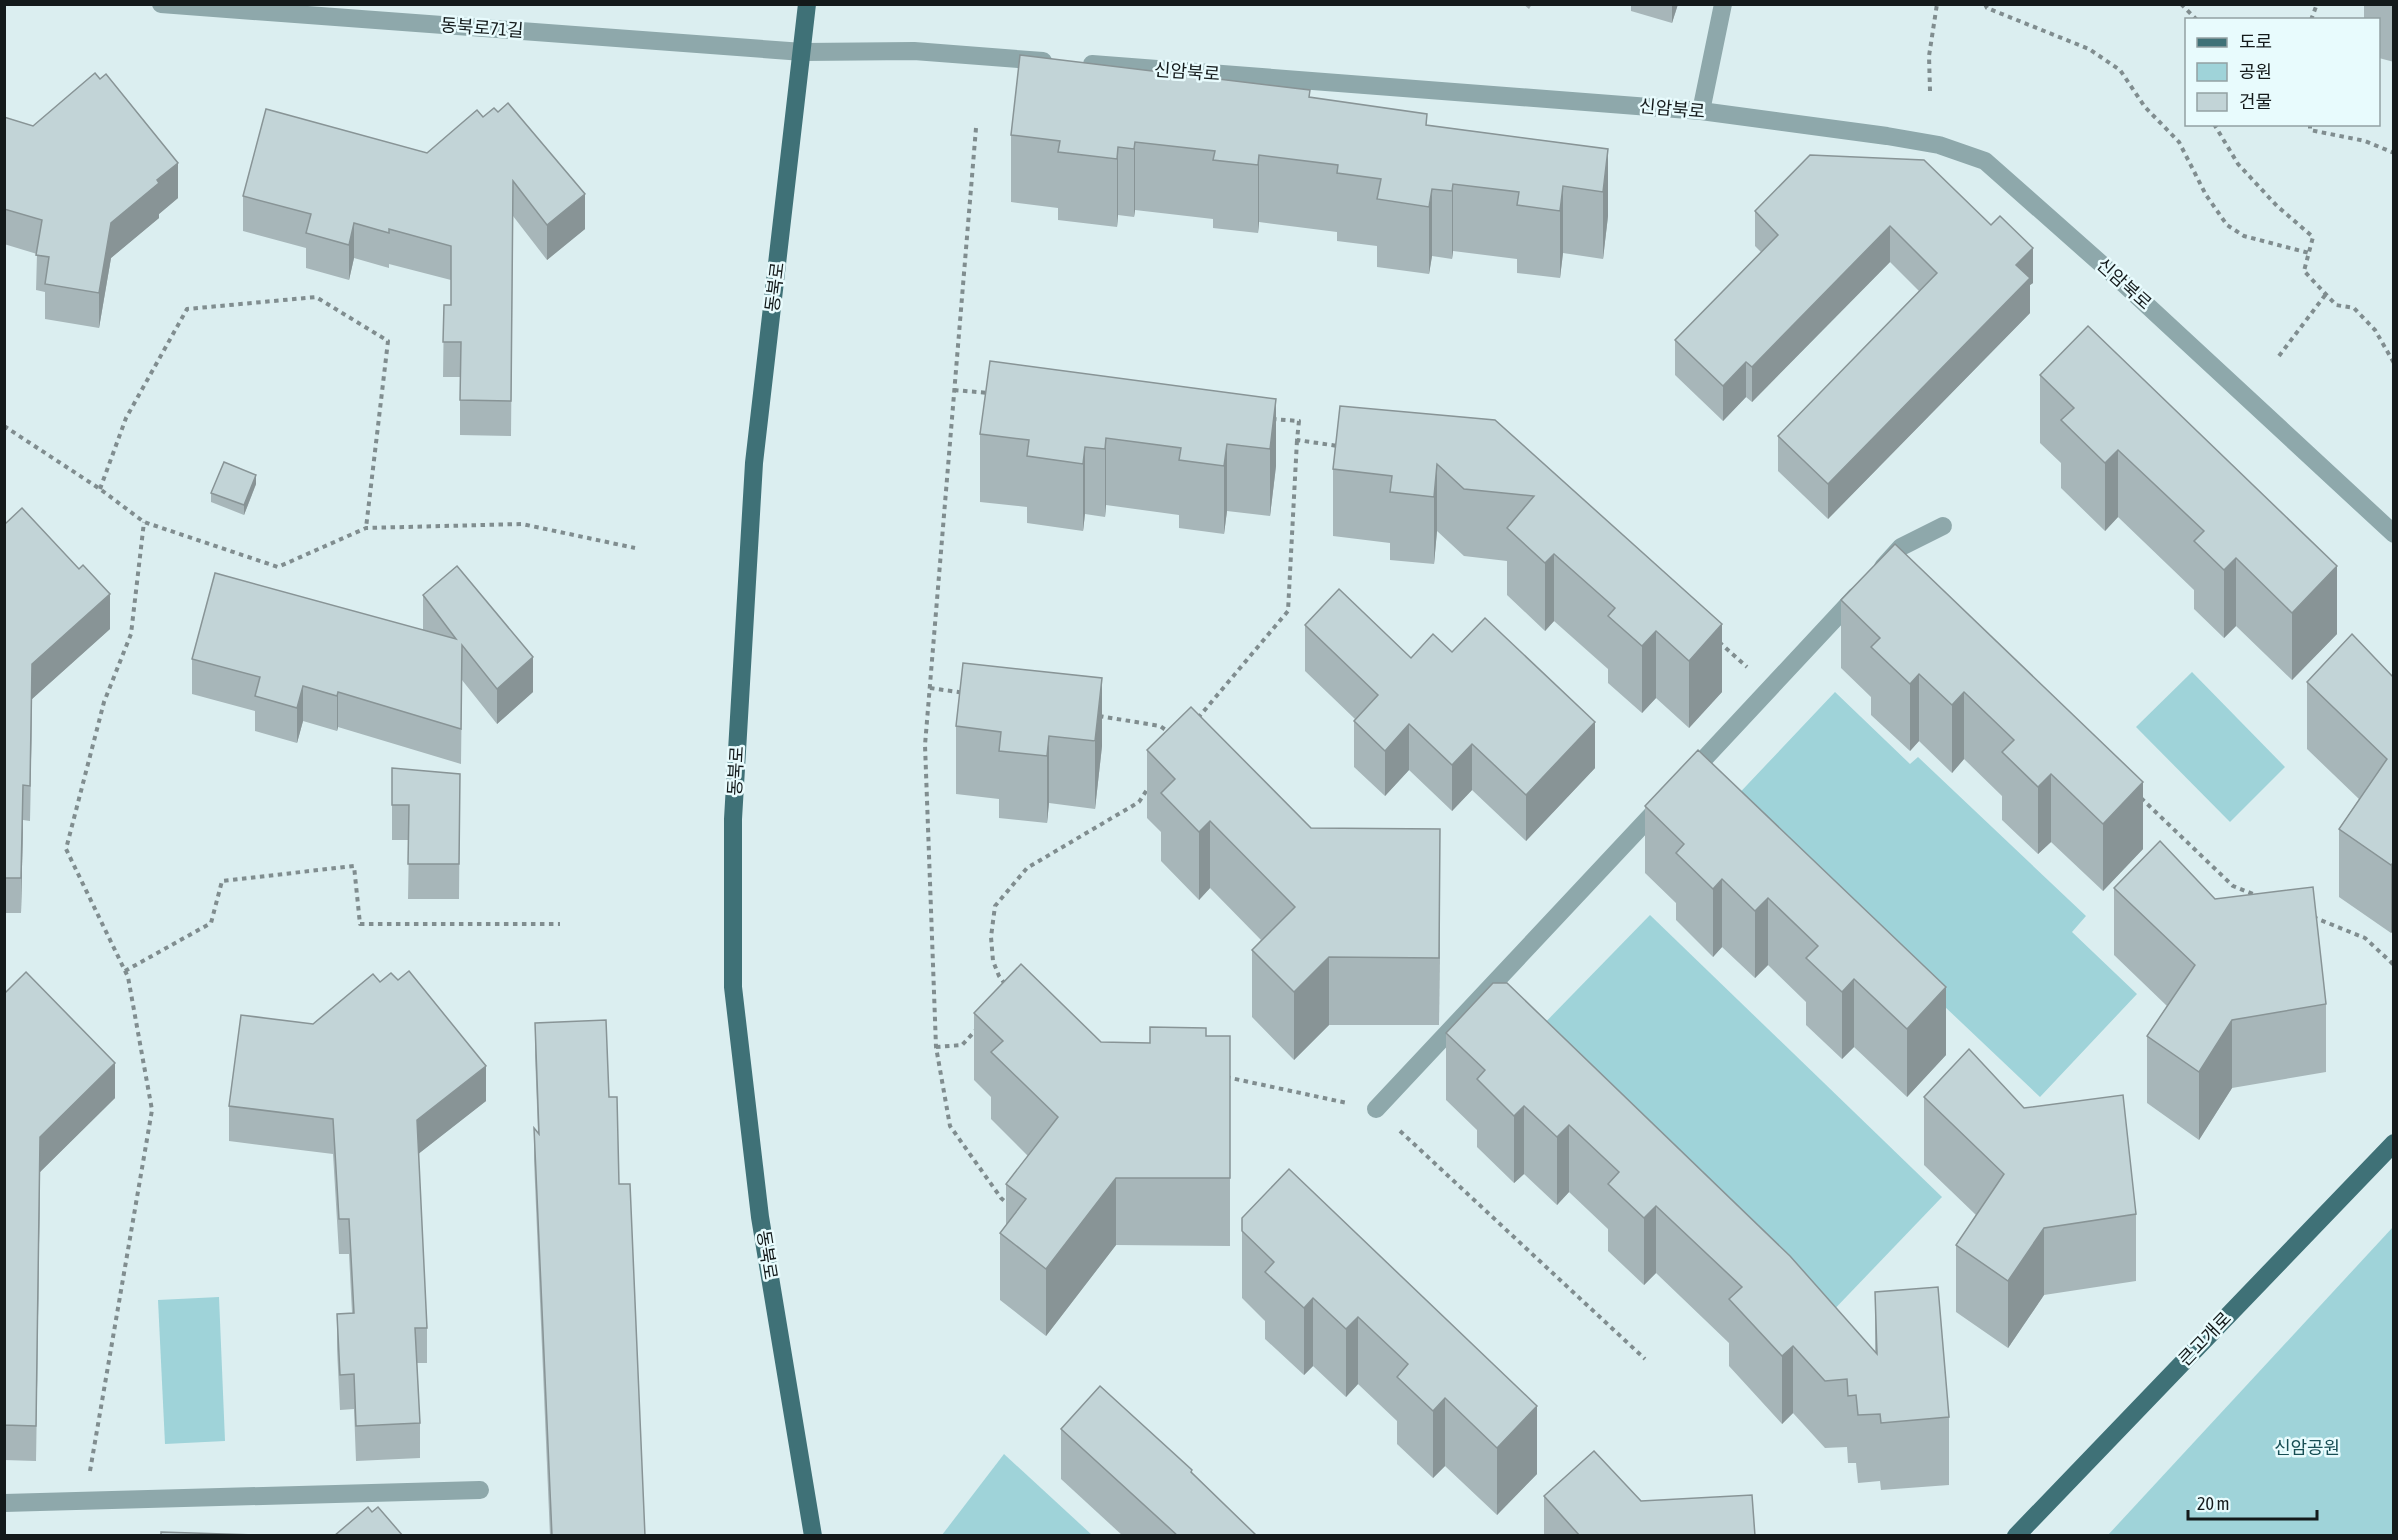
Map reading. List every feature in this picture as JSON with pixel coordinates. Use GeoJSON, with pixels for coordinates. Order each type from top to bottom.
{"type":"FeatureCollection","features":[{"type":"Feature","properties":{"kind":"main road","name":"동북로"},"geometry":{"type":"LineString","coordinates":[[807,4],[754,463],[733,819],[733,987],[760,1216],[813,1536]]}},
{"type":"Feature","properties":{"kind":"main road","name":"큰고개로"},"geometry":{"type":"LineString","coordinates":[[2016,1536],[2394,1143]]}},
{"type":"Feature","properties":{"kind":"street","name":"동북로71길"},"geometry":{"type":"LineString","coordinates":[[161,4],[802,52]]}},
{"type":"Feature","properties":{"kind":"street"},"geometry":{"type":"LineString","coordinates":[[1701,111],[1723,4]]}},
{"type":"Feature","properties":{"kind":"street"},"geometry":{"type":"LineString","coordinates":[[802,52],[914,51],[1056,62]]}},
{"type":"Feature","properties":{"kind":"street","name":"신암북로"},"geometry":{"type":"LineString","coordinates":[[1080,63],[1701,111],[1939,145],[1985,161],[2124,284],[2394,534]]}},
{"type":"Feature","properties":{"kind":"street"},"geometry":{"type":"LineString","coordinates":[[1376,1109],[1901,547],[1942,526]]}},
{"type":"Feature","properties":{"kind":"street"},"geometry":{"type":"LineString","coordinates":[[4,1503],[480,1490]]}},
{"type":"Feature","properties":{"kind":"path"},"geometry":{"type":"LineString","coordinates":[[1930,92],[1929,56],[1937,4]]}},
{"type":"Feature","properties":{"kind":"path"},"geometry":{"type":"LineString","coordinates":[[1985,4],[1987,8],[2012,19],[2089,49],[2120,70],[2145,107],[2179,142],[2206,195],[2227,225],[2244,236],[2309,253]]}},
{"type":"Feature","properties":{"kind":"path"},"geometry":{"type":"LineString","coordinates":[[2181,4],[2195,18]]}},
{"type":"Feature","properties":{"kind":"path"},"geometry":{"type":"LineString","coordinates":[[2215,126],[2238,164],[2277,206],[2313,237],[2304,271],[2336,304],[2354,308],[2375,330],[2394,363]]}},
{"type":"Feature","properties":{"kind":"path"},"geometry":{"type":"LineString","coordinates":[[2310,126],[2310,130],[2365,141],[2394,153]]}},
{"type":"Feature","properties":{"kind":"path"},"geometry":{"type":"LineString","coordinates":[[976,128],[925,745],[936,1047],[950,1126],[1001,1198],[1016,1210]]}},
{"type":"Feature","properties":{"kind":"path"},"geometry":{"type":"LineString","coordinates":[[2279,356],[2326,294]]}},
{"type":"Feature","properties":{"kind":"path"},"geometry":{"type":"LineString","coordinates":[[100,489],[126,418],[187,309],[316,297],[388,341],[366,528]]}},
{"type":"Feature","properties":{"kind":"path"},"geometry":{"type":"LineString","coordinates":[[954,390],[990,393]]}},
{"type":"Feature","properties":{"kind":"path"},"geometry":{"type":"LineString","coordinates":[[1196,721],[1288,612],[1299,421],[1264,418]]}},
{"type":"Feature","properties":{"kind":"path"},"geometry":{"type":"LineString","coordinates":[[4,426],[100,489],[144,522],[278,567],[366,528],[522,524],[635,548]]}},
{"type":"Feature","properties":{"kind":"path"},"geometry":{"type":"LineString","coordinates":[[1297,440],[1344,447]]}},
{"type":"Feature","properties":{"kind":"path"},"geometry":{"type":"LineString","coordinates":[[84,1501],[152,1110],[125,972],[66,849],[104,702],[131,634],[144,522]]}},
{"type":"Feature","properties":{"kind":"path"},"geometry":{"type":"LineString","coordinates":[[1717,640],[1770,688]]}},
{"type":"Feature","properties":{"kind":"path"},"geometry":{"type":"LineString","coordinates":[[930,688],[976,695]]}},
{"type":"Feature","properties":{"kind":"path"},"geometry":{"type":"LineString","coordinates":[[1091,715],[1160,726],[1180,739]]}},
{"type":"Feature","properties":{"kind":"path"},"geometry":{"type":"LineString","coordinates":[[1011,990],[999,976],[993,961],[991,936],[995,906],[1027,868],[1139,802],[1150,784]]}},
{"type":"Feature","properties":{"kind":"path"},"geometry":{"type":"LineString","coordinates":[[2138,796],[2232,886],[2266,899]]}},
{"type":"Feature","properties":{"kind":"path"},"geometry":{"type":"LineString","coordinates":[[125,972],[211,923],[222,881],[354,866],[360,924],[560,924]]}},
{"type":"Feature","properties":{"kind":"path"},"geometry":{"type":"LineString","coordinates":[[2310,916],[2365,938],[2394,964]]}},
{"type":"Feature","properties":{"kind":"path"},"geometry":{"type":"LineString","coordinates":[[936,1047],[962,1045],[983,1021]]}},
{"type":"Feature","properties":{"kind":"path"},"geometry":{"type":"LineString","coordinates":[[1219,1076],[1376,1109],[1645,1359]]}},
{"type":"Feature","properties":{"kind":"green space"},"geometry":{"type":"Polygon","coordinates":[[[2192,672],[2285,767],[2230,822],[2136,727],[2192,672]]]}},
{"type":"Feature","properties":{"kind":"green space"},"geometry":{"type":"Polygon","coordinates":[[[1835,692],[1910,764],[1918,757],[2086,916],[2072,932],[2137,994],[2040,1097],[1730,803],[1835,692]]]}},
{"type":"Feature","properties":{"kind":"green space"},"geometry":{"type":"Polygon","coordinates":[[[1650,915],[1942,1197],[1826,1318],[1533,1035],[1650,915]]]}},
{"type":"Feature","properties":{"kind":"green space","name":"신암공원"},"geometry":{"type":"Polygon","coordinates":[[[2393,1227],[2393,1535],[2108,1535],[2393,1227]]]}},
{"type":"Feature","properties":{"kind":"green space"},"geometry":{"type":"Polygon","coordinates":[[[219,1297],[225,1441],[165,1444],[158,1300],[219,1297]]]}},
{"type":"Feature","properties":{"kind":"green space"},"geometry":{"type":"Polygon","coordinates":[[[1004,1454],[1092,1535],[942,1535],[1004,1454]]]}},
{"type":"Feature","properties":{"kind":"building"},"geometry":{"type":"Polygon","coordinates":[[[1020,55],[1310,90],[1309,97],[1427,114],[1426,125],[1608,149],[1603,192],[1563,186],[1560,211],[1517,205],[1519,192],[1453,184],[1452,191],[1432,189],[1429,207],[1377,199],[1381,179],[1337,173],[1338,165],[1259,155],[1258,165],[1213,160],[1215,151],[1135,142],[1134,149],[1118,147],[1117,159],[1058,152],[1060,141],[1011,135],[1020,55]]]}},
{"type":"Feature","properties":{"kind":"building"},"geometry":{"type":"Polygon","coordinates":[[[95,73],[100,79],[106,74],[178,163],[157,180],[159,183],[111,223],[99,293],[45,284],[49,257],[36,255],[42,220],[4,209],[4,117],[33,126],[95,73]]]}},
{"type":"Feature","properties":{"kind":"building"},"geometry":{"type":"Polygon","coordinates":[[[508,103],[585,194],[547,225],[513,181],[511,401],[460,400],[461,342],[443,342],[444,305],[451,305],[451,246],[389,229],[389,233],[354,223],[349,245],[306,233],[311,214],[243,196],[266,109],[427,153],[477,110],[483,117],[494,108],[498,112],[508,103]]]}},
{"type":"Feature","properties":{"kind":"building"},"geometry":{"type":"Polygon","coordinates":[[[1810,155],[1924,160],[1991,225],[2000,216],[2033,248],[2016,265],[2030,278],[1828,484],[1778,436],[1937,273],[1890,226],[1752,367],[1746,362],[1723,386],[1675,340],[1778,235],[1755,211],[1810,155]]]}},
{"type":"Feature","properties":{"kind":"building"},"geometry":{"type":"Polygon","coordinates":[[[2088,326],[2337,566],[2292,613],[2236,558],[2224,570],[2194,541],[2204,531],[2118,450],[2105,463],[2061,420],[2074,408],[2040,375],[2088,326]]]}},
{"type":"Feature","properties":{"kind":"building"},"geometry":{"type":"Polygon","coordinates":[[[990,361],[1276,399],[1270,449],[1227,444],[1224,466],[1179,460],[1181,448],[1106,438],[1105,449],[1085,447],[1083,464],[1027,456],[1029,440],[980,434],[990,361]]]}},
{"type":"Feature","properties":{"kind":"building"},"geometry":{"type":"Polygon","coordinates":[[[1340,406],[1495,420],[1722,624],[1689,661],[1656,631],[1642,646],[1608,616],[1615,608],[1554,554],[1545,563],[1507,528],[1534,496],[1464,489],[1437,464],[1434,497],[1390,492],[1392,476],[1333,469],[1340,406]]]}},
{"type":"Feature","properties":{"kind":"building"},"geometry":{"type":"Polygon","coordinates":[[[224,462],[256,475],[244,505],[211,493],[224,462]]]}},
{"type":"Feature","properties":{"kind":"building"},"geometry":{"type":"Polygon","coordinates":[[[22,508],[79,569],[83,565],[110,594],[32,664],[30,786],[23,785],[21,878],[4,878],[4,523],[22,508]]]}},
{"type":"Feature","properties":{"kind":"building"},"geometry":{"type":"Polygon","coordinates":[[[1895,544],[2143,782],[2103,824],[2051,774],[2038,787],[2002,752],[2014,740],[1964,692],[1952,705],[1919,674],[1910,684],[1871,647],[1880,638],[1841,600],[1895,544]]]}},
{"type":"Feature","properties":{"kind":"building"},"geometry":{"type":"Polygon","coordinates":[[[457,566],[533,657],[497,689],[462,645],[461,729],[338,692],[337,696],[303,686],[297,708],[255,696],[260,677],[192,659],[215,573],[456,639],[423,595],[457,566]]]}},
{"type":"Feature","properties":{"kind":"building"},"geometry":{"type":"Polygon","coordinates":[[[1339,589],[1411,658],[1433,634],[1452,652],[1485,618],[1595,722],[1526,795],[1472,744],[1452,765],[1409,724],[1385,751],[1354,721],[1378,695],[1305,625],[1339,589]]]}},
{"type":"Feature","properties":{"kind":"building"},"geometry":{"type":"Polygon","coordinates":[[[2352,634],[2394,678],[2394,862],[2391,865],[2339,829],[2387,759],[2307,682],[2352,634]]]}},
{"type":"Feature","properties":{"kind":"building"},"geometry":{"type":"Polygon","coordinates":[[[963,663],[1102,678],[1095,741],[1049,736],[1047,756],[999,751],[1001,732],[956,726],[963,663]]]}},
{"type":"Feature","properties":{"kind":"building"},"geometry":{"type":"Polygon","coordinates":[[[1191,707],[1311,828],[1440,829],[1439,958],[1329,957],[1294,992],[1252,950],[1295,907],[1210,821],[1199,832],[1161,793],[1175,779],[1147,750],[1191,707]]]}},
{"type":"Feature","properties":{"kind":"building"},"geometry":{"type":"Polygon","coordinates":[[[1698,750],[1946,987],[1907,1029],[1854,979],[1842,992],[1806,958],[1818,946],[1768,898],[1755,911],[1722,879],[1713,889],[1676,853],[1684,844],[1645,806],[1698,750]]]}},
{"type":"Feature","properties":{"kind":"building"},"geometry":{"type":"Polygon","coordinates":[[[392,768],[460,774],[459,864],[408,864],[409,805],[392,805],[392,768]]]}},
{"type":"Feature","properties":{"kind":"building"},"geometry":{"type":"Polygon","coordinates":[[[2160,841],[2215,899],[2313,887],[2326,1004],[2232,1020],[2199,1072],[2147,1036],[2195,965],[2114,888],[2160,841]]]}},
{"type":"Feature","properties":{"kind":"building"},"geometry":{"type":"Polygon","coordinates":[[[1021,964],[1101,1042],[1150,1043],[1150,1027],[1206,1028],[1206,1036],[1230,1036],[1230,1178],[1116,1178],[1046,1269],[1000,1233],[1026,1199],[1006,1184],[1058,1117],[991,1052],[1003,1041],[974,1013],[1021,964]]]}},
{"type":"Feature","properties":{"kind":"building"},"geometry":{"type":"Polygon","coordinates":[[[409,971],[486,1066],[417,1120],[427,1328],[415,1328],[420,1423],[356,1426],[354,1374],[340,1375],[337,1314],[354,1313],[349,1219],[339,1219],[333,1119],[229,1106],[241,1015],[313,1024],[373,974],[380,982],[391,973],[398,980],[409,971]]]}},
{"type":"Feature","properties":{"kind":"building"},"geometry":{"type":"Polygon","coordinates":[[[26,972],[115,1063],[40,1137],[36,1426],[4,1425],[4,994],[26,972]]]}},
{"type":"Feature","properties":{"kind":"building"},"geometry":{"type":"Polygon","coordinates":[[[1493,983],[1507,983],[1790,1256],[1877,1354],[1875,1292],[1938,1287],[1949,1417],[1881,1423],[1880,1414],[1858,1415],[1856,1395],[1848,1396],[1847,1379],[1825,1381],[1793,1346],[1782,1356],[1729,1299],[1742,1287],[1656,1206],[1644,1218],[1608,1184],[1619,1172],[1569,1125],[1557,1137],[1524,1106],[1514,1116],[1477,1079],[1485,1070],[1446,1033],[1493,983]]]}},
{"type":"Feature","properties":{"kind":"building"},"geometry":{"type":"Polygon","coordinates":[[[606,1020],[609,1097],[617,1097],[619,1184],[630,1184],[645,1536],[552,1536],[534,1128],[539,1134],[535,1023],[606,1020]]]}},
{"type":"Feature","properties":{"kind":"building"},"geometry":{"type":"Polygon","coordinates":[[[1969,1049],[2024,1108],[2123,1095],[2136,1214],[2044,1228],[2008,1281],[1956,1245],[2004,1174],[1924,1097],[1969,1049]]]}},
{"type":"Feature","properties":{"kind":"building"},"geometry":{"type":"Polygon","coordinates":[[[1289,1169],[1537,1406],[1497,1448],[1445,1398],[1433,1411],[1397,1377],[1408,1364],[1358,1317],[1346,1329],[1313,1298],[1304,1308],[1265,1272],[1274,1262],[1242,1231],[1242,1218],[1289,1169]]]}},
{"type":"Feature","properties":{"kind":"building"},"geometry":{"type":"Polygon","coordinates":[[[1100,1386],[1192,1470],[1191,1472],[1257,1536],[1178,1536],[1061,1429],[1100,1386]]]}},
{"type":"Feature","properties":{"kind":"building"},"geometry":{"type":"Polygon","coordinates":[[[1594,1451],[1641,1501],[1752,1495],[1755,1536],[1580,1536],[1544,1496],[1594,1451]]]}},
{"type":"Feature","properties":{"kind":"building"},"geometry":{"type":"Polygon","coordinates":[[[368,1507],[372,1512],[378,1507],[403,1536],[334,1536],[368,1507]]]}},
{"type":"Feature","properties":{"kind":"building"},"geometry":{"type":"Polygon","coordinates":[[[161,1532],[283,1536],[161,1536],[161,1532]]]}}]}
